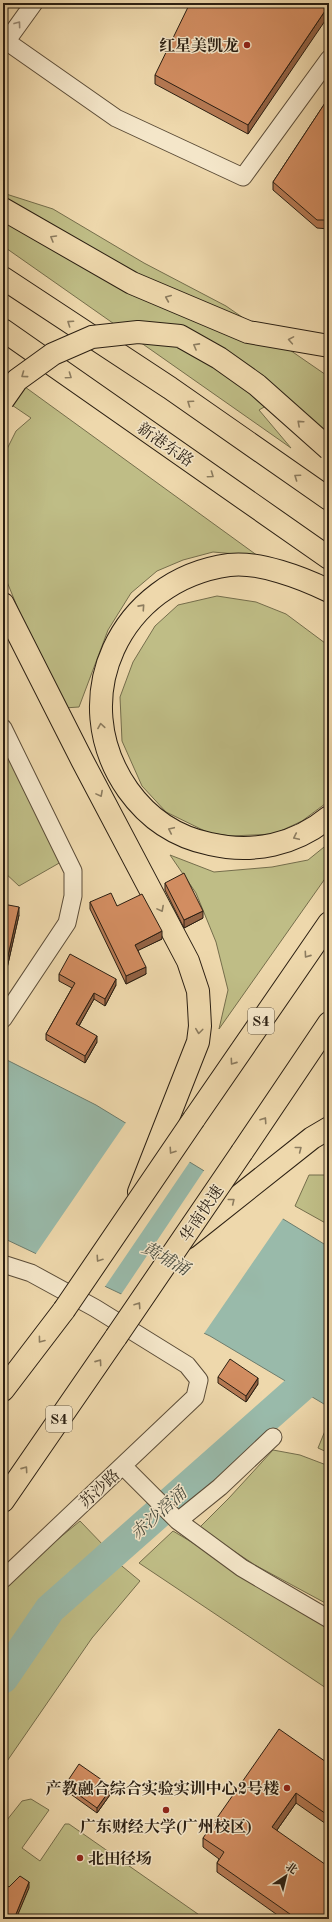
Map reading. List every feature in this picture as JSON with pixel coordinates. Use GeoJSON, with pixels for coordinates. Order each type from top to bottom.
{"type":"FeatureCollection","features":[{"type":"Feature","properties":{"kind":"main road"},"geometry":{"type":"LineString","coordinates":[[3,209],[132,283],[248,332],[329,346]]}},
{"type":"Feature","properties":{"kind":"main road"},"geometry":{"type":"LineString","coordinates":[[3,278],[170,388],[329,499]]}},
{"type":"Feature","properties":{"kind":"main road","name":"新港东路"},"geometry":{"type":"LineString","coordinates":[[3,330],[329,558]]}},
{"type":"Feature","properties":{"kind":"main road"},"geometry":{"type":"LineString","coordinates":[[3,400],[17,380],[53,354],[92,337],[138,332],[180,336],[219,358],[257,385],[329,449]]}},
{"type":"Feature","properties":{"kind":"main road"},"geometry":{"type":"LineString","coordinates":[[328,591],[290,574],[261,567],[230,564],[197,572],[169,586],[147,602],[129,622],[114,646],[105,668],[101,693],[100,720],[104,743],[116,773],[138,806],[165,827],[196,841],[226,848],[258,848],[287,842],[314,829],[329,817]]}},
{"type":"Feature","properties":{"kind":"main road"},"geometry":{"type":"LineString","coordinates":[[3,604],[82,760],[188,961],[198,991],[200,1026],[198,1042],[131,1212]]}},
{"type":"Feature","properties":{"kind":"main road"},"geometry":{"type":"LineString","coordinates":[[3,624],[82,760]]}},
{"type":"Feature","properties":{"kind":"main road","name":"S4"},"geometry":{"type":"LineString","coordinates":[[3,1390],[64,1310],[329,923]]}},
{"type":"Feature","properties":{"kind":"main road","name":"华南快速"},"geometry":{"type":"LineString","coordinates":[[3,1501],[329,1023]]}},
{"type":"Feature","properties":{"kind":"main road"},"geometry":{"type":"LineString","coordinates":[[180,1243],[312,1138],[329,1128]]}},
{"type":"Feature","properties":{"kind":"street"},"geometry":{"type":"LineString","coordinates":[[34,3],[5,43],[116,118],[243,177],[329,59]]}},
{"type":"Feature","properties":{"kind":"street"},"geometry":{"type":"LineString","coordinates":[[3,728],[73,870],[73,896],[67,923],[3,1019]]}},
{"type":"Feature","properties":{"kind":"street","name":"苏沙路"},"geometry":{"type":"LineString","coordinates":[[3,1264],[31,1274],[95,1308],[187,1365],[199,1380],[195,1397],[3,1579]]}},
{"type":"Feature","properties":{"kind":"street"},"geometry":{"type":"LineString","coordinates":[[178,1521],[220,1487],[273,1437]]}},
{"type":"Feature","properties":{"kind":"street"},"geometry":{"type":"LineString","coordinates":[[123,1466],[178,1521],[242,1568],[329,1619]]}},
{"type":"Feature","properties":{"kind":"shaded area"},"geometry":{"type":"Polygon","coordinates":[[[3,193],[53,209],[144,263],[226,306],[329,377],[329,435],[280,398],[259,410],[291,448],[3,246],[3,193]]]}},
{"type":"Feature","properties":{"kind":"shaded area"},"geometry":{"type":"Polygon","coordinates":[[[3,371],[258,556],[213,552],[183,560],[157,571],[131,593],[108,630],[79,707],[64,708],[23,621],[3,572],[3,457],[16,431],[31,418],[3,399],[3,371]]]}},
{"type":"Feature","properties":{"kind":"shaded area"},"geometry":{"type":"Polygon","coordinates":[[[217,596],[256,602],[286,614],[329,646],[329,801],[302,821],[274,834],[231,836],[209,833],[166,812],[142,786],[122,741],[120,697],[133,662],[155,626],[178,605],[217,596]]]}},
{"type":"Feature","properties":{"kind":"shaded area"},"geometry":{"type":"Polygon","coordinates":[[[3,737],[61,862],[19,886],[3,871],[3,737]]]}},
{"type":"Feature","properties":{"kind":"shaded area"},"geometry":{"type":"Polygon","coordinates":[[[329,843],[329,873],[219,1029],[228,990],[216,942],[196,893],[170,855],[214,872],[272,867],[308,860],[329,843]]]}},
{"type":"Feature","properties":{"kind":"shaded area"},"geometry":{"type":"Polygon","coordinates":[[[309,1175],[329,1175],[329,1225],[295,1206],[309,1175]]]}},
{"type":"Feature","properties":{"kind":"shaded area"},"geometry":{"type":"Polygon","coordinates":[[[327,1426],[329,1427],[329,1453],[318,1448],[327,1426]]]}},
{"type":"Feature","properties":{"kind":"shaded area"},"geometry":{"type":"Polygon","coordinates":[[[273,1450],[300,1455],[329,1466],[329,1605],[255,1565],[199,1528],[273,1450]]]}},
{"type":"Feature","properties":{"kind":"shaded area"},"geometry":{"type":"Polygon","coordinates":[[[80,1521],[106,1548],[64,1587],[38,1614],[3,1658],[3,1590],[34,1559],[80,1521]]]}},
{"type":"Feature","properties":{"kind":"shaded area"},"geometry":{"type":"Polygon","coordinates":[[[173,1531],[329,1624],[329,1690],[139,1563],[173,1531]]]}},
{"type":"Feature","properties":{"kind":"shaded area"},"geometry":{"type":"Polygon","coordinates":[[[117,1562],[140,1581],[92,1638],[3,1767],[3,1699],[59,1619],[117,1562]]]}},
{"type":"Feature","properties":{"kind":"shaded area","name":"北田径场"},"geometry":{"type":"Polygon","coordinates":[[[31,1799],[49,1810],[22,1848],[40,1861],[65,1824],[69,1824],[205,1919],[3,1919],[3,1825],[22,1801],[31,1799]]]}},
{"type":"Feature","properties":{"kind":"water","name":"黄埔涌"},"geometry":{"type":"Polygon","coordinates":[[[3,1058],[96,1105],[329,1247],[329,1407],[210,1336],[3,1238],[3,1058]]]}},
{"type":"Feature","properties":{"kind":"pier"},"geometry":{"type":"Polygon","coordinates":[[[127,1121],[191,1160],[104,1288],[35,1255],[127,1121]]]}},
{"type":"Feature","properties":{"kind":"pier"},"geometry":{"type":"Polygon","coordinates":[[[205,1169],[284,1217],[203,1335],[120,1296],[205,1169]]]}},
{"type":"Feature","properties":{"kind":"building"},"geometry":{"type":"Polygon","coordinates":[[[190,3],[329,3],[329,5],[248,125],[155,75],[190,3]]]}},
{"type":"Feature","properties":{"kind":"building"},"geometry":{"type":"Polygon","coordinates":[[[329,97],[329,220],[317,220],[273,182],[329,97]]]}},
{"type":"Feature","properties":{"kind":"building"},"geometry":{"type":"Polygon","coordinates":[[[184,873],[203,911],[184,920],[165,883],[184,873]]]}},
{"type":"Feature","properties":{"kind":"building"},"geometry":{"type":"Polygon","coordinates":[[[111,893],[117,906],[142,894],[162,931],[135,945],[146,967],[126,976],[90,902],[111,893]]]}},
{"type":"Feature","properties":{"kind":"building"},"geometry":{"type":"Polygon","coordinates":[[[3,904],[19,907],[5,969],[3,969],[3,904]]]}},
{"type":"Feature","properties":{"kind":"building"},"geometry":{"type":"Polygon","coordinates":[[[70,954],[116,979],[105,999],[94,993],[76,1024],[97,1036],[85,1056],[46,1034],[75,983],[59,974],[70,954]]]}},
{"type":"Feature","properties":{"kind":"building"},"geometry":{"type":"Polygon","coordinates":[[[230,1359],[258,1378],[246,1396],[218,1377],[230,1359]]]}},
{"type":"Feature","properties":{"kind":"building"},"geometry":{"type":"Polygon","coordinates":[[[279,1729],[329,1764],[329,1816],[296,1793],[272,1827],[329,1867],[329,1919],[297,1919],[217,1863],[224,1852],[203,1838],[279,1729]]]}},
{"type":"Feature","properties":{"kind":"building"},"geometry":{"type":"Polygon","coordinates":[[[79,1764],[112,1787],[97,1808],[65,1785],[79,1764]]]}},
{"type":"Feature","properties":{"kind":"building"},"geometry":{"type":"Polygon","coordinates":[[[20,1876],[29,1882],[14,1919],[3,1919],[3,1883],[9,1887],[20,1876]]]}},
{"type":"Feature","properties":{"kind":"waterway","name":"赤沙滘涌"},"geometry":{"type":"LineString","coordinates":[[3,1678],[50,1609],[329,1362]]}},
{"type":"Feature","properties":{"kind":"place","name":"红星美凯龙"},"geometry":{"type":"Point","coordinates":[247,45]}},
{"type":"Feature","properties":{"kind":"place","name":"产教融合综合实验实训中心2号楼"},"geometry":{"type":"Point","coordinates":[287,1788]}},
{"type":"Feature","properties":{"kind":"place","name":"广东财经大学(广州校区)"},"geometry":{"type":"Point","coordinates":[166,1810]}},
{"type":"Feature","properties":{"kind":"place","name":"北田径场"},"geometry":{"type":"Point","coordinates":[80,1858]}}]}
